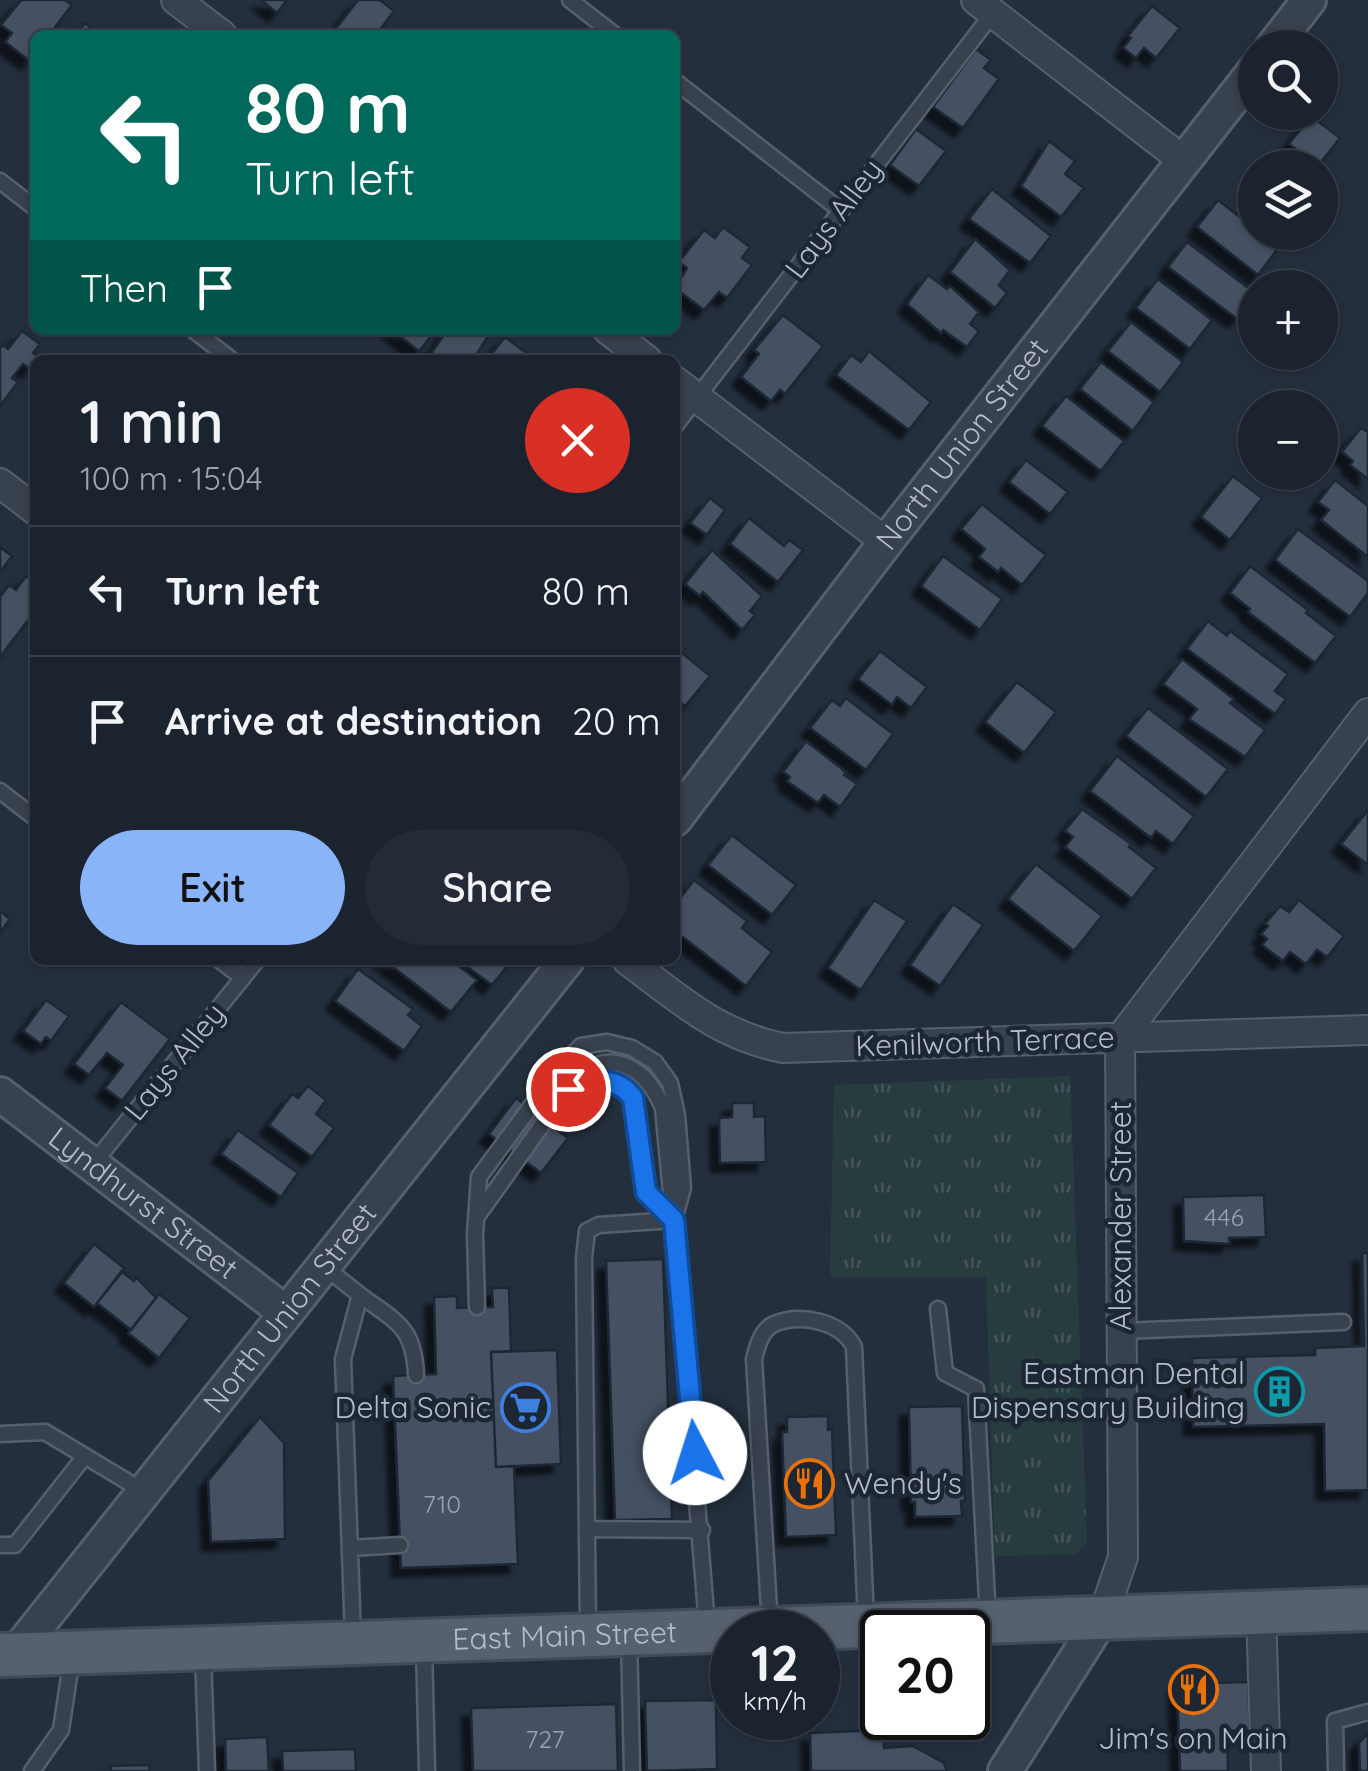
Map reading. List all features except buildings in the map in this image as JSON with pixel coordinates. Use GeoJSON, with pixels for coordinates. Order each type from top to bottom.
{"type":"FeatureCollection","features":[{"type":"Feature","properties":{"kind":"main road","name":"East Main Street"},"geometry":{"type":"LineString","coordinates":[[990,1620],[1368,1609]]}},
{"type":"Feature","properties":{"kind":"main road","name":"East Main Street"},"geometry":{"type":"LineString","coordinates":[[7,1654],[708,1631]]}},
{"type":"Feature","properties":{"kind":"street"},"geometry":{"type":"LineString","coordinates":[[176,0],[215,30]]}},
{"type":"Feature","properties":{"kind":"street"},"geometry":{"type":"LineString","coordinates":[[1286,30],[1310,0]]}},
{"type":"Feature","properties":{"kind":"street"},"geometry":{"type":"LineString","coordinates":[[984,6],[1184,161]]}},
{"type":"Feature","properties":{"kind":"street","name":"North Union Street"},"geometry":{"type":"LineString","coordinates":[[680,813],[886,542],[1238,92]]}},
{"type":"Feature","properties":{"kind":"street"},"geometry":{"type":"LineString","coordinates":[[614,335],[640,355]]}},
{"type":"Feature","properties":{"kind":"street"},"geometry":{"type":"LineString","coordinates":[[686,390],[886,542]]}},
{"type":"Feature","properties":{"kind":"street"},"geometry":{"type":"LineString","coordinates":[[0,484],[30,506]]}},
{"type":"Feature","properties":{"kind":"street"},"geometry":{"type":"LineString","coordinates":[[1120,1039],[1368,713]]}},
{"type":"Feature","properties":{"kind":"street","name":"North Union Street"},"geometry":{"type":"LineString","coordinates":[[7,1654],[144,1491],[563,965]]}},
{"type":"Feature","properties":{"kind":"street","name":"Kenilworth Terrace"},"geometry":{"type":"LineString","coordinates":[[634,965],[729,1032],[784,1048],[1368,1030]]}},
{"type":"Feature","properties":{"kind":"street","name":"Alexander Street"},"geometry":{"type":"LineString","coordinates":[[1004,1771],[1103,1616],[1123,1557],[1120,1039]]}},
{"type":"Feature","properties":{"kind":"street","name":"Lyndhurst Street"},"geometry":{"type":"LineString","coordinates":[[0,1094],[285,1312]]}},
{"type":"Feature","properties":{"kind":"street"},"geometry":{"type":"LineString","coordinates":[[1260,1612],[1266,1771]]}},
{"type":"Feature","properties":{"kind":"lane"},"geometry":{"type":"LineString","coordinates":[[570,0],[609,30]]}},
{"type":"Feature","properties":{"kind":"lane","name":"Lays Alley"},"geometry":{"type":"LineString","coordinates":[[686,390],[840,210],[984,6]]}},
{"type":"Feature","properties":{"kind":"lane"},"geometry":{"type":"LineString","coordinates":[[680,85],[840,210]]}},
{"type":"Feature","properties":{"kind":"lane"},"geometry":{"type":"LineString","coordinates":[[0,181],[30,204]]}},
{"type":"Feature","properties":{"kind":"lane"},"geometry":{"type":"LineString","coordinates":[[200,335],[226,355]]}},
{"type":"Feature","properties":{"kind":"lane"},"geometry":{"type":"LineString","coordinates":[[0,791],[30,814]]}},
{"type":"Feature","properties":{"kind":"lane"},"geometry":{"type":"LineString","coordinates":[[226,965],[243,978]]}},
{"type":"Feature","properties":{"kind":"lane","name":"Lays Alley"},"geometry":{"type":"LineString","coordinates":[[92,1165],[254,965]]}},
{"type":"Feature","properties":{"kind":"lane"},"geometry":{"type":"LineString","coordinates":[[477,1307],[475,1234],[479,1177],[560,1067],[582,1046],[608,1042],[642,1053],[655,1062],[670,1084],[684,1188],[674,1220]]}},
{"type":"Feature","properties":{"kind":"lane"},"geometry":{"type":"LineString","coordinates":[[478,1215],[588,1066],[608,1061],[627,1066],[651,1086],[663,1108],[708,1631]]}},
{"type":"Feature","properties":{"kind":"lane"},"geometry":{"type":"LineString","coordinates":[[568,1089],[604,1080],[630,1093],[635,1104],[646,1192],[674,1220]]}},
{"type":"Feature","properties":{"kind":"lane"},"geometry":{"type":"LineString","coordinates":[[632,1771],[587,1530],[584,1258],[587,1231],[600,1225],[674,1220]]}},
{"type":"Feature","properties":{"kind":"lane"},"geometry":{"type":"LineString","coordinates":[[322,1265],[404,1330],[414,1348],[416,1375]]}},
{"type":"Feature","properties":{"kind":"lane"},"geometry":{"type":"LineString","coordinates":[[354,1643],[344,1360],[360,1295]]}},
{"type":"Feature","properties":{"kind":"lane"},"geometry":{"type":"LineString","coordinates":[[938,1309],[945,1373],[976,1389],[987,1610]]}},
{"type":"Feature","properties":{"kind":"lane"},"geometry":{"type":"LineString","coordinates":[[769,1610],[754,1359],[764,1333],[774,1324],[812,1320],[840,1328],[854,1346],[865,1610]]}},
{"type":"Feature","properties":{"kind":"lane"},"geometry":{"type":"LineString","coordinates":[[1122,1331],[1343,1322]]}},
{"type":"Feature","properties":{"kind":"lane"},"geometry":{"type":"LineString","coordinates":[[0,1434],[45,1432],[144,1491]]}},
{"type":"Feature","properties":{"kind":"lane"},"geometry":{"type":"LineString","coordinates":[[0,1545],[15,1544],[86,1456]]}},
{"type":"Feature","properties":{"kind":"lane"},"geometry":{"type":"LineString","coordinates":[[587,1530],[702,1530]]}},
{"type":"Feature","properties":{"kind":"lane"},"geometry":{"type":"LineString","coordinates":[[350,1548],[400,1545]]}},
{"type":"Feature","properties":{"kind":"lane"},"geometry":{"type":"LineString","coordinates":[[424,1640],[428,1771]]}},
{"type":"Feature","properties":{"kind":"lane"},"geometry":{"type":"LineString","coordinates":[[202,1648],[208,1771]]}},
{"type":"Feature","properties":{"kind":"lane"},"geometry":{"type":"LineString","coordinates":[[32,1771],[61,1730],[73,1652]]}},
{"type":"Feature","properties":{"kind":"lane"},"geometry":{"type":"LineString","coordinates":[[1336,1771],[1335,1721],[1368,1712]]}},
{"type":"Feature","properties":{"kind":"green space"},"geometry":{"type":"Polygon","coordinates":[[[1070,1076],[1087,1542],[1076,1554],[995,1556],[986,1277],[830,1277],[834,1085],[1070,1076]]]}},
{"type":"Feature","properties":{"kind":"place","name":"Eastman Dental Dispensary Building"},"geometry":{"type":"Point","coordinates":[1280,1391]}},
{"type":"Feature","properties":{"kind":"place","name":"Delta Sonic"},"geometry":{"type":"Point","coordinates":[526,1408]}},
{"type":"Feature","properties":{"kind":"place","name":"Wendy's"},"geometry":{"type":"Point","coordinates":[809,1484]}},
{"type":"Feature","properties":{"kind":"place","name":"Jim's on Main"},"geometry":{"type":"Point","coordinates":[1193,1690]}},
{"type":"Feature","properties":{"kind":"route"},"geometry":{"type":"LineString","coordinates":[[568,1089],[604,1080],[625,1089],[633,1098],[646,1192],[674,1220],[695,1453]]}}]}
